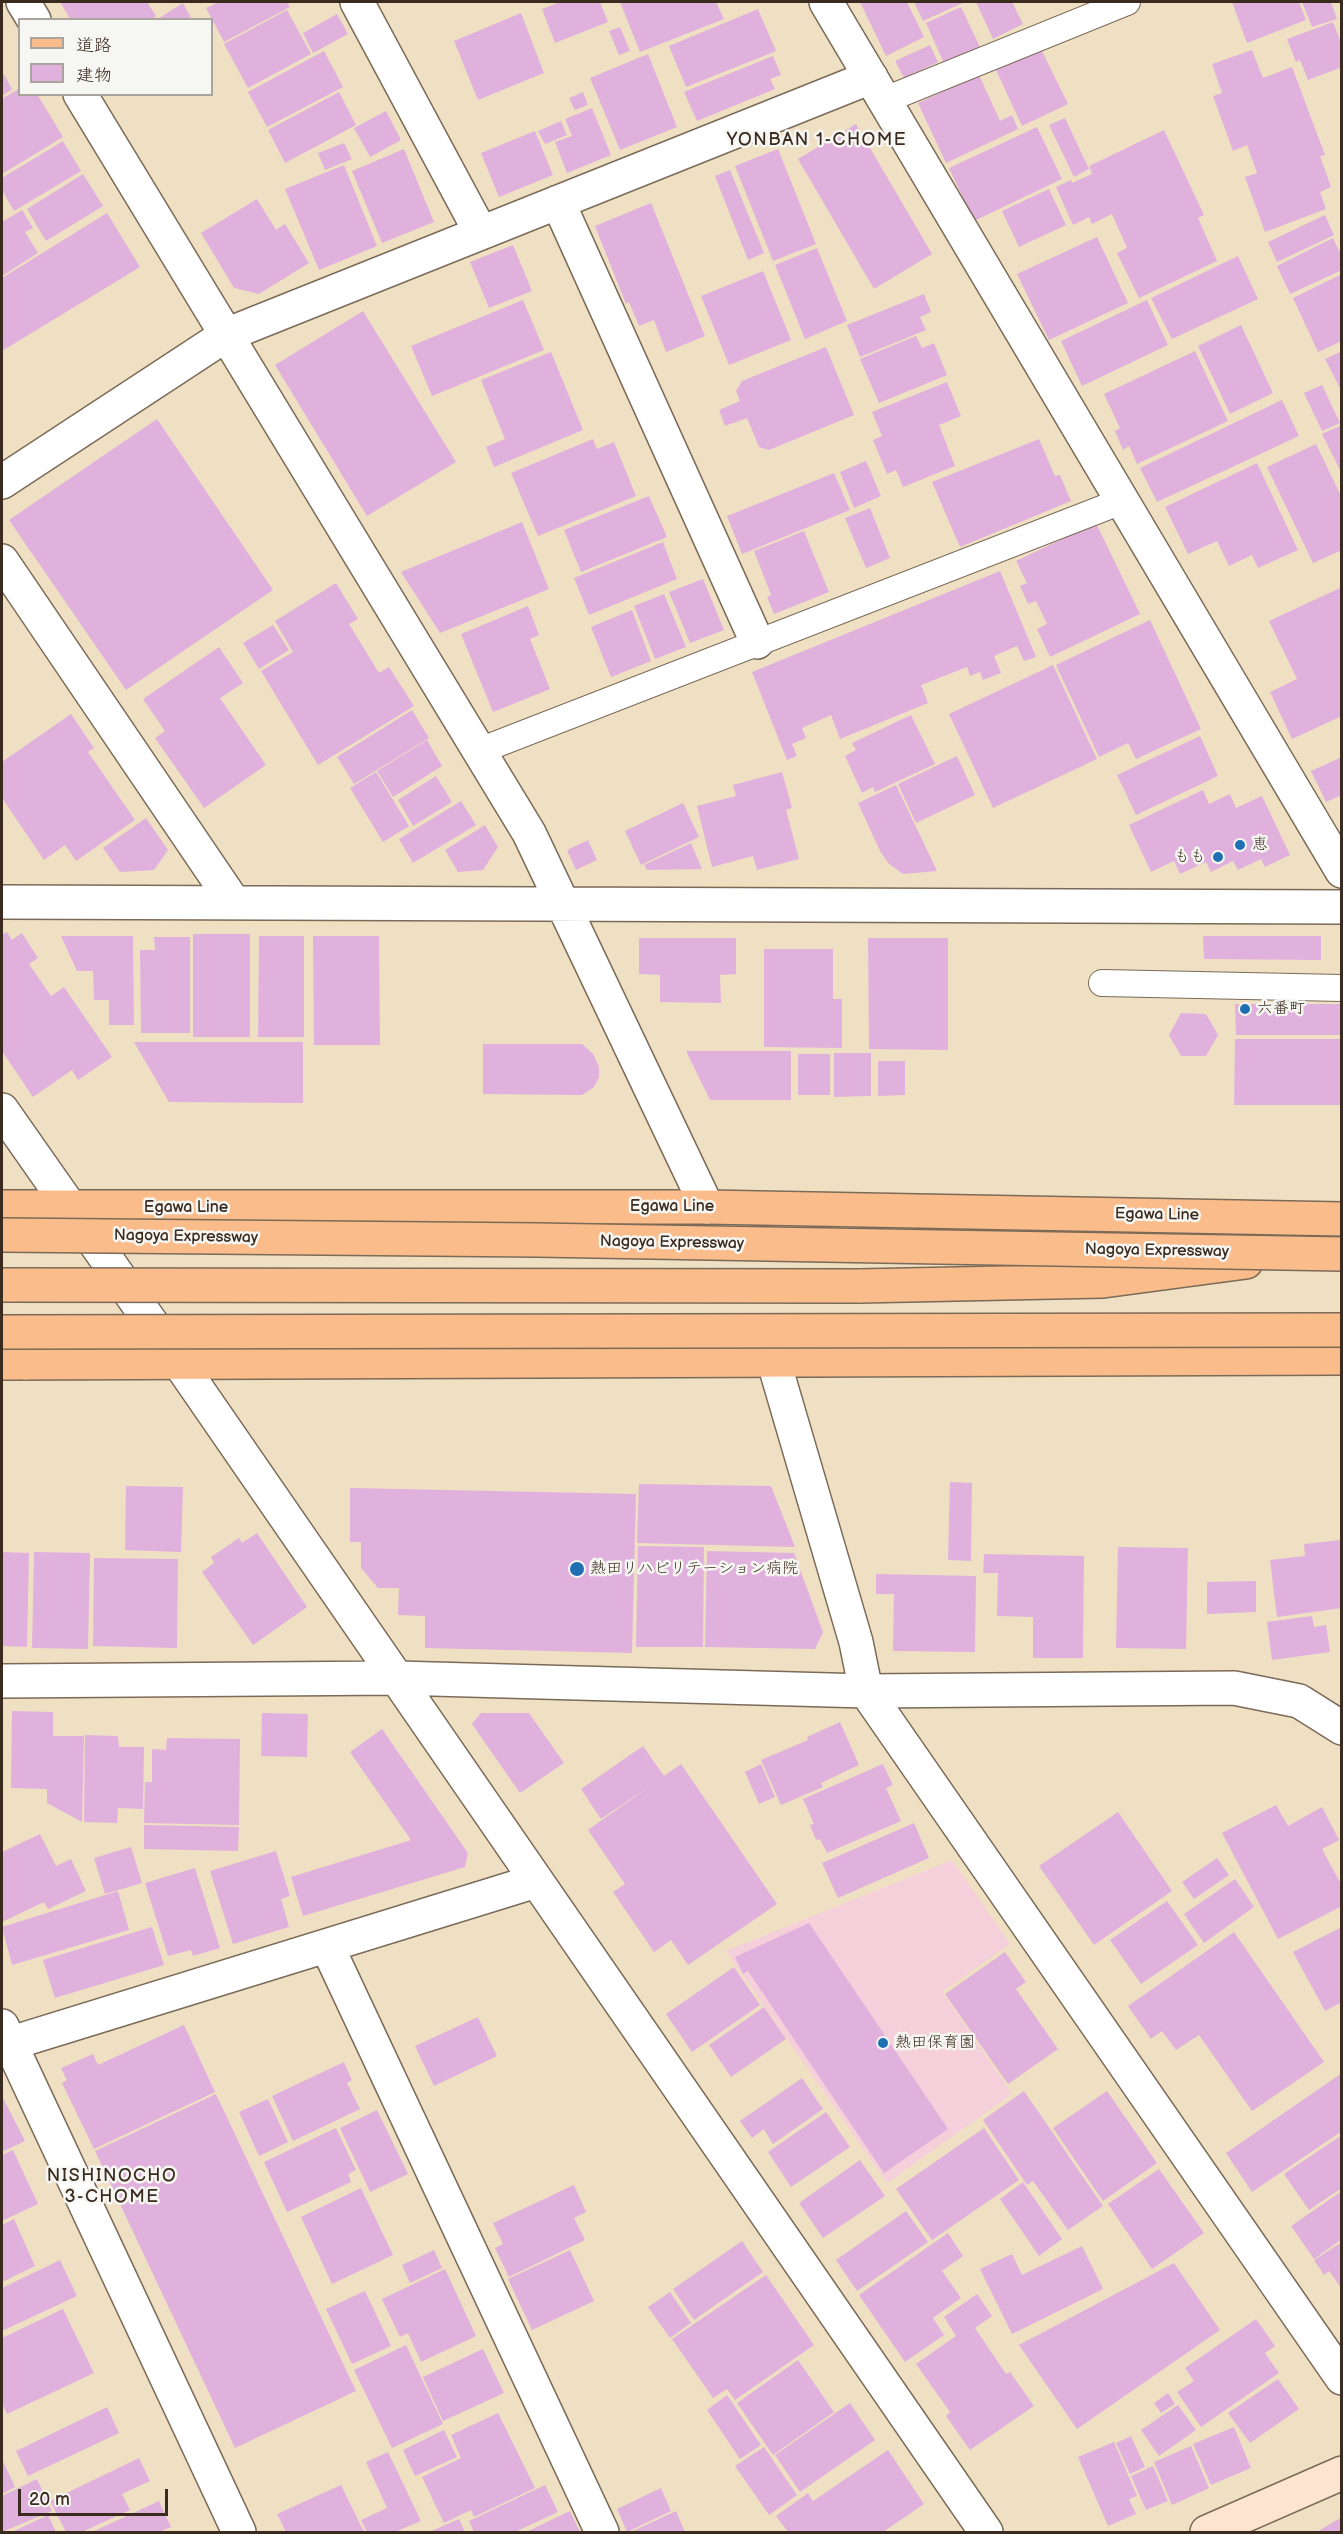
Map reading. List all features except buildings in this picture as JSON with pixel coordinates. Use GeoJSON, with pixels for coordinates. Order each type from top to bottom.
{"type":"FeatureCollection","features":[{"type":"Feature","properties":{"kind":"main road","name":"Egawa Line"},"geometry":{"type":"LineString","coordinates":[[2,1207],[707,1207],[1341,1219]]}},
{"type":"Feature","properties":{"kind":"main road","name":"Nagoya Expressway"},"geometry":{"type":"LineString","coordinates":[[2,1235],[1341,1252]]}},
{"type":"Feature","properties":{"kind":"main road"},"geometry":{"type":"LineString","coordinates":[[2,1285],[859,1286],[1103,1281],[1341,1252]]}},
{"type":"Feature","properties":{"kind":"main road"},"geometry":{"type":"LineString","coordinates":[[2,1332],[1341,1330]]}},
{"type":"Feature","properties":{"kind":"main road"},"geometry":{"type":"LineString","coordinates":[[10,1360],[180,1364],[773,1359],[1341,1358]]}},
{"type":"Feature","properties":{"kind":"street"},"geometry":{"type":"LineString","coordinates":[[23,2],[33,18]]}},
{"type":"Feature","properties":{"kind":"street"},"geometry":{"type":"LineString","coordinates":[[357,2],[482,233]]}},
{"type":"Feature","properties":{"kind":"street"},"geometry":{"type":"LineString","coordinates":[[826,2],[1341,871]]}},
{"type":"Feature","properties":{"kind":"street"},"geometry":{"type":"LineString","coordinates":[[2,482],[226,334],[558,202],[878,89]]}},
{"type":"Feature","properties":{"kind":"street"},"geometry":{"type":"LineString","coordinates":[[81,96],[529,832],[707,1207]]}},
{"type":"Feature","properties":{"kind":"street"},"geometry":{"type":"LineString","coordinates":[[558,202],[757,642]]}},
{"type":"Feature","properties":{"kind":"street"},"geometry":{"type":"LineString","coordinates":[[2,561],[234,903]]}},
{"type":"Feature","properties":{"kind":"street"},"geometry":{"type":"LineString","coordinates":[[2,902],[1341,907]]}},
{"type":"Feature","properties":{"kind":"street"},"geometry":{"type":"LineString","coordinates":[[2,1110],[180,1364],[986,2532]]}},
{"type":"Feature","properties":{"kind":"street"},"geometry":{"type":"LineString","coordinates":[[773,1359],[856,1642],[866,1692],[1341,2378]]}},
{"type":"Feature","properties":{"kind":"street"},"geometry":{"type":"LineString","coordinates":[[2,1681],[397,1678],[866,1692],[1234,1688],[1299,1701],[1341,1728]]}},
{"type":"Feature","properties":{"kind":"street"},"geometry":{"type":"LineString","coordinates":[[239,2532],[4,2038],[327,1946],[536,1881]]}},
{"type":"Feature","properties":{"kind":"street"},"geometry":{"type":"LineString","coordinates":[[327,1946],[602,2532]]}},
{"type":"Feature","properties":{"kind":"street"},"geometry":{"type":"LineString","coordinates":[[1207,2532],[1341,2473]]}},
{"type":"Feature","properties":{"kind":"lane"},"geometry":{"type":"LineString","coordinates":[[878,89],[1127,2]]}},
{"type":"Feature","properties":{"kind":"lane"},"geometry":{"type":"LineString","coordinates":[[479,751],[1122,501]]}},
{"type":"Feature","properties":{"kind":"lane"},"geometry":{"type":"LineString","coordinates":[[1102,983],[1341,988]]}},
{"type":"Feature","properties":{"kind":"shaded area","name":"熱田保育園"},"geometry":{"type":"Polygon","coordinates":[[[952,1860],[1010,1944],[942,1992],[1012,2094],[887,2183],[726,1951],[952,1860]]]}},
{"type":"Feature","properties":{"kind":"place","name":"恵"},"geometry":{"type":"Point","coordinates":[1240,845]}},
{"type":"Feature","properties":{"kind":"place","name":"もも"},"geometry":{"type":"Point","coordinates":[1218,857]}},
{"type":"Feature","properties":{"kind":"place","name":"六番町"},"geometry":{"type":"Point","coordinates":[1245,1009]}},
{"type":"Feature","properties":{"kind":"place","name":"熱田リハビリテーション病院"},"geometry":{"type":"Point","coordinates":[577,1569]}},
{"type":"Feature","properties":{"kind":"place","name":"熱田保育園"},"geometry":{"type":"Point","coordinates":[883,2043]}},
{"type":"Feature","properties":{"kind":"district","name":"YONBAN 1-CHOME"},"geometry":{"type":"Point","coordinates":[817,140]}},
{"type":"Feature","properties":{"kind":"district","name":"NISHINOCHO 3-CHOME"},"geometry":{"type":"Point","coordinates":[112,2186]}}]}
